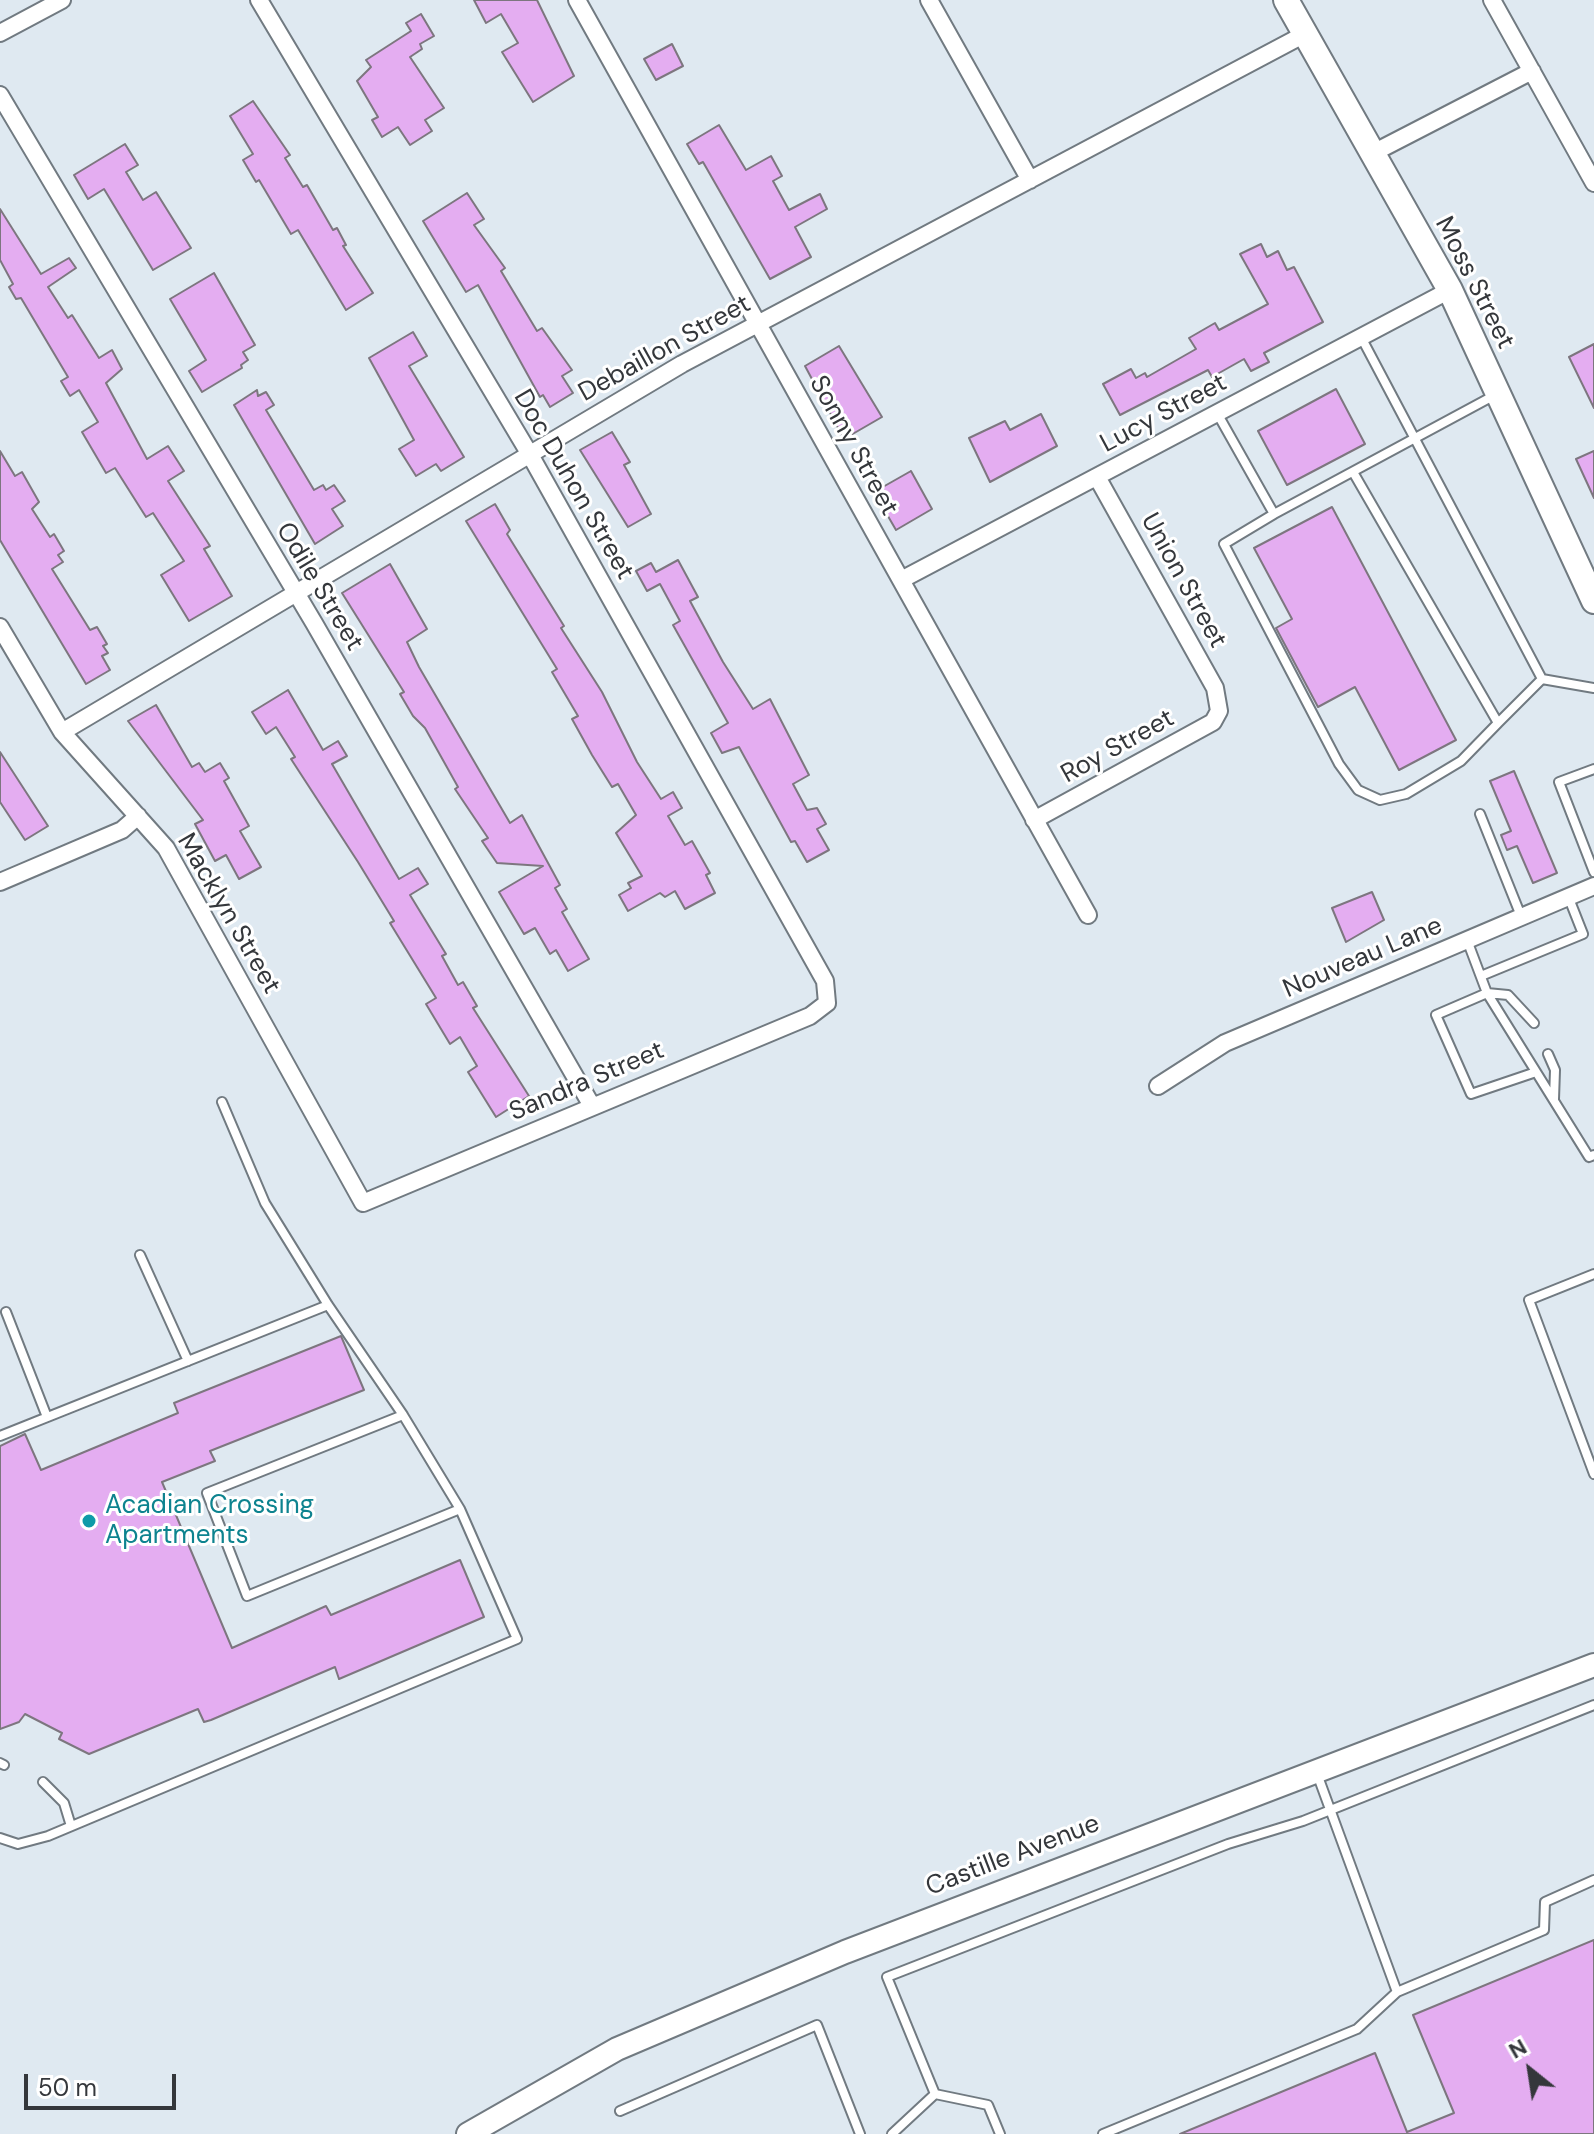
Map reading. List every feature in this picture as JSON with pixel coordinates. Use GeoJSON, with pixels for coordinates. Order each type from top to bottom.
{"type":"FeatureCollection","features":[{"type":"Feature","properties":{"kind":"main road","name":"Moss Street"},"geometry":{"type":"LineString","coordinates":[[1286,0],[1450,290],[1594,599]]}},
{"type":"Feature","properties":{"kind":"street"},"geometry":{"type":"LineString","coordinates":[[0,33],[62,0]]}},
{"type":"Feature","properties":{"kind":"street","name":"Doc Duhon Street"},"geometry":{"type":"LineString","coordinates":[[259,0],[529,453],[825,981],[827,1003]]}},
{"type":"Feature","properties":{"kind":"street","name":"Sonny Street"},"geometry":{"type":"LineString","coordinates":[[577,0],[1088,915]]}},
{"type":"Feature","properties":{"kind":"street"},"geometry":{"type":"LineString","coordinates":[[929,0],[1030,180]]}},
{"type":"Feature","properties":{"kind":"street"},"geometry":{"type":"LineString","coordinates":[[1492,0],[1594,183]]}},
{"type":"Feature","properties":{"kind":"street","name":"Debaillon Street"},"geometry":{"type":"LineString","coordinates":[[62,732],[529,453],[758,325],[1305,34]]}},
{"type":"Feature","properties":{"kind":"street"},"geometry":{"type":"LineString","coordinates":[[1373,153],[1532,71]]}},
{"type":"Feature","properties":{"kind":"street","name":"Odile Street"},"geometry":{"type":"LineString","coordinates":[[0,95],[295,593],[592,1106]]}},
{"type":"Feature","properties":{"kind":"street","name":"Lucy Street"},"geometry":{"type":"LineString","coordinates":[[901,580],[1450,290]]}},
{"type":"Feature","properties":{"kind":"street","name":"Union Street"},"geometry":{"type":"LineString","coordinates":[[1097,477],[1215,688],[1219,711]]}},
{"type":"Feature","properties":{"kind":"street","name":"Macklyn Street"},"geometry":{"type":"LineString","coordinates":[[0,627],[62,732],[166,848],[363,1203]]}},
{"type":"Feature","properties":{"kind":"street","name":"Roy Street"},"geometry":{"type":"LineString","coordinates":[[1034,820],[1213,722],[1219,711]]}},
{"type":"Feature","properties":{"kind":"street"},"geometry":{"type":"LineString","coordinates":[[0,882],[122,830],[138,816]]}},
{"type":"Feature","properties":{"kind":"street","name":"Nouveau Lane"},"geometry":{"type":"LineString","coordinates":[[1158,1086],[1225,1043],[1594,886]]}},
{"type":"Feature","properties":{"kind":"street","name":"Sandra Street"},"geometry":{"type":"LineString","coordinates":[[363,1203],[810,1016],[827,1003]]}},
{"type":"Feature","properties":{"kind":"street","name":"Castille Avenue"},"geometry":{"type":"LineString","coordinates":[[468,2134],[617,2049],[913,1924],[1594,1665]]}},
{"type":"Feature","properties":{"kind":"lane"},"geometry":{"type":"LineString","coordinates":[[1360,336],[1542,679]]}},
{"type":"Feature","properties":{"kind":"lane"},"geometry":{"type":"LineString","coordinates":[[1498,394],[1224,544],[1339,764],[1358,790],[1380,800],[1406,794],[1461,761],[1542,679]]}},
{"type":"Feature","properties":{"kind":"lane"},"geometry":{"type":"LineString","coordinates":[[1216,413],[1274,514]]}},
{"type":"Feature","properties":{"kind":"lane"},"geometry":{"type":"LineString","coordinates":[[1353,472],[1498,723]]}},
{"type":"Feature","properties":{"kind":"lane"},"geometry":{"type":"LineString","coordinates":[[1542,679],[1594,688]]}},
{"type":"Feature","properties":{"kind":"lane"},"geometry":{"type":"LineString","coordinates":[[1594,769],[1559,782],[1594,872]]}},
{"type":"Feature","properties":{"kind":"lane"},"geometry":{"type":"LineString","coordinates":[[1480,814],[1521,916]]}},
{"type":"Feature","properties":{"kind":"lane"},"geometry":{"type":"LineString","coordinates":[[1568,896],[1583,934]]}},
{"type":"Feature","properties":{"kind":"lane"},"geometry":{"type":"LineString","coordinates":[[1481,976],[1583,934],[1594,936]]}},
{"type":"Feature","properties":{"kind":"lane"},"geometry":{"type":"LineString","coordinates":[[1467,940],[1487,993],[1589,1157],[1594,1155]]}},
{"type":"Feature","properties":{"kind":"lane"},"geometry":{"type":"LineString","coordinates":[[1534,1023],[1508,995],[1487,993],[1436,1015],[1471,1094],[1536,1072]]}},
{"type":"Feature","properties":{"kind":"lane"},"geometry":{"type":"LineString","coordinates":[[1548,1054],[1555,1070],[1554,1101]]}},
{"type":"Feature","properties":{"kind":"lane"},"geometry":{"type":"LineString","coordinates":[[0,1838],[18,1844],[71,1826],[517,1639],[460,1509],[403,1415],[328,1305],[265,1203],[222,1102]]}},
{"type":"Feature","properties":{"kind":"lane"},"geometry":{"type":"LineString","coordinates":[[140,1255],[188,1361]]}},
{"type":"Feature","properties":{"kind":"lane"},"geometry":{"type":"LineString","coordinates":[[1594,1274],[1529,1300],[1594,1474]]}},
{"type":"Feature","properties":{"kind":"lane"},"geometry":{"type":"LineString","coordinates":[[0,1436],[328,1305]]}},
{"type":"Feature","properties":{"kind":"lane"},"geometry":{"type":"LineString","coordinates":[[6,1312],[47,1417]]}},
{"type":"Feature","properties":{"kind":"lane"},"geometry":{"type":"LineString","coordinates":[[403,1415],[207,1493],[247,1596],[460,1509]]}},
{"type":"Feature","properties":{"kind":"lane"},"geometry":{"type":"LineString","coordinates":[[935,2094],[887,1977],[1216,1848],[1331,1810],[1594,1705]]}},
{"type":"Feature","properties":{"kind":"lane"},"geometry":{"type":"LineString","coordinates":[[1316,1770],[1397,1992]]}},
{"type":"Feature","properties":{"kind":"lane"},"geometry":{"type":"LineString","coordinates":[[43,1782],[64,1803],[71,1826]]}},
{"type":"Feature","properties":{"kind":"lane"},"geometry":{"type":"LineString","coordinates":[[1103,2134],[1357,2029],[1397,1992],[1544,1930],[1545,1902],[1594,1880]]}},
{"type":"Feature","properties":{"kind":"lane"},"geometry":{"type":"LineString","coordinates":[[620,2111],[817,2025],[860,2134]]}},
{"type":"Feature","properties":{"kind":"lane"},"geometry":{"type":"LineString","coordinates":[[892,2134],[905,2130],[935,2094]]}},
{"type":"Feature","properties":{"kind":"lane"},"geometry":{"type":"LineString","coordinates":[[935,2094],[988,2105],[1000,2134]]}},
{"type":"Feature","properties":{"kind":"building"},"geometry":{"type":"Polygon","coordinates":[[[474,0],[537,0],[574,76],[533,102],[502,52],[518,43],[501,14],[486,23],[474,0]]]}},
{"type":"Feature","properties":{"kind":"building"},"geometry":{"type":"Polygon","coordinates":[[[421,14],[434,36],[420,44],[422,49],[410,57],[444,108],[425,120],[432,131],[410,145],[398,127],[382,137],[372,120],[378,117],[357,81],[371,67],[366,60],[411,31],[406,23],[421,14]]]}},
{"type":"Feature","properties":{"kind":"building"},"geometry":{"type":"Polygon","coordinates":[[[672,44],[683,66],[656,80],[644,59],[672,44]]]}},
{"type":"Feature","properties":{"kind":"building"},"geometry":{"type":"Polygon","coordinates":[[[253,101],[290,155],[285,158],[303,187],[307,185],[333,230],[337,228],[346,245],[343,246],[373,293],[346,310],[298,230],[291,234],[259,180],[256,182],[243,160],[253,154],[230,116],[253,101]]]}},
{"type":"Feature","properties":{"kind":"building"},"geometry":{"type":"Polygon","coordinates":[[[719,125],[746,170],[771,156],[782,176],[773,181],[789,210],[820,194],[827,209],[795,227],[811,257],[770,279],[703,162],[699,164],[687,144],[719,125]]]}},
{"type":"Feature","properties":{"kind":"building"},"geometry":{"type":"Polygon","coordinates":[[[125,144],[138,165],[126,172],[143,200],[156,192],[191,248],[153,270],[104,189],[88,199],[74,175],[125,144]]]}},
{"type":"Feature","properties":{"kind":"building"},"geometry":{"type":"Polygon","coordinates":[[[467,193],[484,219],[474,225],[505,268],[501,271],[537,331],[542,328],[572,370],[562,376],[573,393],[550,407],[543,395],[540,397],[478,285],[466,292],[423,221],[467,193]]]}},
{"type":"Feature","properties":{"kind":"building"},"geometry":{"type":"Polygon","coordinates":[[[0,209],[41,274],[69,258],[76,268],[48,287],[68,318],[72,315],[99,358],[112,350],[122,369],[106,383],[147,459],[168,446],[184,471],[168,481],[210,546],[204,549],[232,596],[189,621],[161,575],[184,561],[153,513],[146,517],[115,468],[106,473],[82,432],[98,422],[79,390],[70,396],[61,381],[68,377],[21,298],[16,299],[9,287],[13,284],[0,260],[0,209]]]}},
{"type":"Feature","properties":{"kind":"building"},"geometry":{"type":"Polygon","coordinates":[[[1261,244],[1267,257],[1278,251],[1287,270],[1294,267],[1323,322],[1264,353],[1269,362],[1251,371],[1244,359],[1212,377],[1208,370],[1120,415],[1103,384],[1131,369],[1136,378],[1145,373],[1147,377],[1196,349],[1189,338],[1215,323],[1219,330],[1268,304],[1240,254],[1261,244]]]}},
{"type":"Feature","properties":{"kind":"building"},"geometry":{"type":"Polygon","coordinates":[[[214,273],[255,345],[243,352],[248,360],[241,365],[242,368],[202,392],[189,371],[206,360],[170,299],[214,273]]]}},
{"type":"Feature","properties":{"kind":"building"},"geometry":{"type":"Polygon","coordinates":[[[413,332],[427,356],[409,366],[464,457],[441,471],[436,464],[416,476],[399,449],[414,440],[369,358],[413,332]]]}},
{"type":"Feature","properties":{"kind":"building"},"geometry":{"type":"Polygon","coordinates":[[[1594,344],[1594,408],[1569,357],[1594,344]]]}},
{"type":"Feature","properties":{"kind":"building"},"geometry":{"type":"Polygon","coordinates":[[[839,346],[882,417],[844,439],[805,366],[839,346]]]}},
{"type":"Feature","properties":{"kind":"building"},"geometry":{"type":"Polygon","coordinates":[[[1336,389],[1365,444],[1287,485],[1258,431],[1336,389]]]}},
{"type":"Feature","properties":{"kind":"building"},"geometry":{"type":"Polygon","coordinates":[[[257,390],[258,396],[266,392],[274,405],[266,410],[314,490],[323,485],[326,490],[334,485],[345,501],[332,509],[343,526],[315,544],[234,405],[257,390]]]}},
{"type":"Feature","properties":{"kind":"building"},"geometry":{"type":"Polygon","coordinates":[[[1041,414],[1057,446],[990,482],[969,438],[1005,421],[1010,430],[1041,414]]]}},
{"type":"Feature","properties":{"kind":"building"},"geometry":{"type":"Polygon","coordinates":[[[612,432],[630,462],[624,465],[651,514],[628,527],[580,450],[612,432]]]}},
{"type":"Feature","properties":{"kind":"building"},"geometry":{"type":"Polygon","coordinates":[[[0,451],[15,476],[22,472],[39,502],[32,509],[50,537],[54,534],[64,551],[58,555],[63,562],[52,569],[90,630],[97,627],[107,644],[103,646],[108,653],[102,656],[110,670],[86,684],[0,540],[0,451]]]}},
{"type":"Feature","properties":{"kind":"building"},"geometry":{"type":"Polygon","coordinates":[[[1594,451],[1594,498],[1576,459],[1594,451]]]}},
{"type":"Feature","properties":{"kind":"building"},"geometry":{"type":"Polygon","coordinates":[[[911,471],[932,509],[896,530],[874,492],[911,471]]]}},
{"type":"Feature","properties":{"kind":"building"},"geometry":{"type":"Polygon","coordinates":[[[495,504],[510,530],[507,534],[602,692],[637,762],[661,799],[673,792],[682,808],[668,816],[685,845],[692,841],[710,873],[706,875],[715,893],[685,909],[675,891],[665,897],[660,893],[628,911],[619,895],[631,888],[628,883],[642,876],[616,833],[636,815],[618,784],[612,787],[592,755],[572,719],[578,716],[552,672],[557,669],[466,521],[495,504]]]}},
{"type":"Feature","properties":{"kind":"building"},"geometry":{"type":"Polygon","coordinates":[[[1332,507],[1456,740],[1399,770],[1355,687],[1318,707],[1276,628],[1292,619],[1254,548],[1332,507]]]}},
{"type":"Feature","properties":{"kind":"building"},"geometry":{"type":"Polygon","coordinates":[[[678,560],[698,597],[690,601],[723,662],[753,709],[770,699],[809,775],[793,784],[807,810],[817,808],[826,824],[817,829],[829,850],[807,862],[795,841],[791,842],[739,747],[722,753],[711,733],[728,723],[673,625],[680,621],[660,584],[647,591],[636,571],[651,563],[656,572],[678,560]]]}},
{"type":"Feature","properties":{"kind":"building"},"geometry":{"type":"Polygon","coordinates":[[[390,564],[427,629],[407,642],[419,667],[510,823],[522,815],[560,885],[555,888],[567,909],[562,912],[589,959],[568,971],[556,950],[550,954],[535,928],[524,934],[499,892],[543,866],[497,863],[482,841],[488,838],[455,789],[458,787],[425,728],[413,716],[400,694],[404,692],[342,593],[390,564]]]}},
{"type":"Feature","properties":{"kind":"building"},"geometry":{"type":"Polygon","coordinates":[[[288,690],[323,750],[338,741],[347,756],[332,764],[399,879],[418,868],[428,884],[410,895],[446,954],[442,956],[458,985],[463,982],[477,1006],[473,1008],[529,1096],[496,1117],[468,1072],[477,1066],[460,1037],[450,1044],[426,1004],[436,998],[390,923],[394,921],[291,759],[295,757],[276,727],[266,734],[252,712],[288,690]]]}},
{"type":"Feature","properties":{"kind":"building"},"geometry":{"type":"Polygon","coordinates":[[[156,705],[192,767],[199,763],[205,772],[220,763],[229,778],[224,781],[249,826],[240,831],[261,867],[239,879],[226,855],[215,861],[195,824],[203,820],[128,721],[156,705]]]}},
{"type":"Feature","properties":{"kind":"building"},"geometry":{"type":"Polygon","coordinates":[[[0,752],[48,826],[25,840],[0,802],[0,752]]]}},
{"type":"Feature","properties":{"kind":"building"},"geometry":{"type":"Polygon","coordinates":[[[1514,771],[1557,873],[1533,883],[1517,846],[1507,850],[1501,835],[1511,831],[1490,781],[1514,771]]]}},
{"type":"Feature","properties":{"kind":"building"},"geometry":{"type":"Polygon","coordinates":[[[1372,892],[1384,920],[1346,942],[1332,908],[1372,892]]]}},
{"type":"Feature","properties":{"kind":"building","name":"Acadian Crossing Apartments"},"geometry":{"type":"Polygon","coordinates":[[[341,1336],[364,1390],[210,1451],[215,1461],[162,1482],[232,1648],[326,1606],[331,1615],[460,1560],[484,1617],[339,1679],[335,1667],[211,1720],[204,1722],[198,1709],[89,1754],[59,1739],[62,1733],[25,1714],[19,1722],[0,1729],[0,1446],[25,1434],[41,1470],[178,1413],[174,1403],[341,1336]]]}},
{"type":"Feature","properties":{"kind":"building"},"geometry":{"type":"Polygon","coordinates":[[[1594,1940],[1594,2134],[1180,2134],[1375,2053],[1407,2132],[1454,2113],[1413,2015],[1594,1940]]]}},
{"type":"Feature","properties":{"kind":"place","name":"Acadian Crossing Apartments"},"geometry":{"type":"Point","coordinates":[89,1521]}}]}
